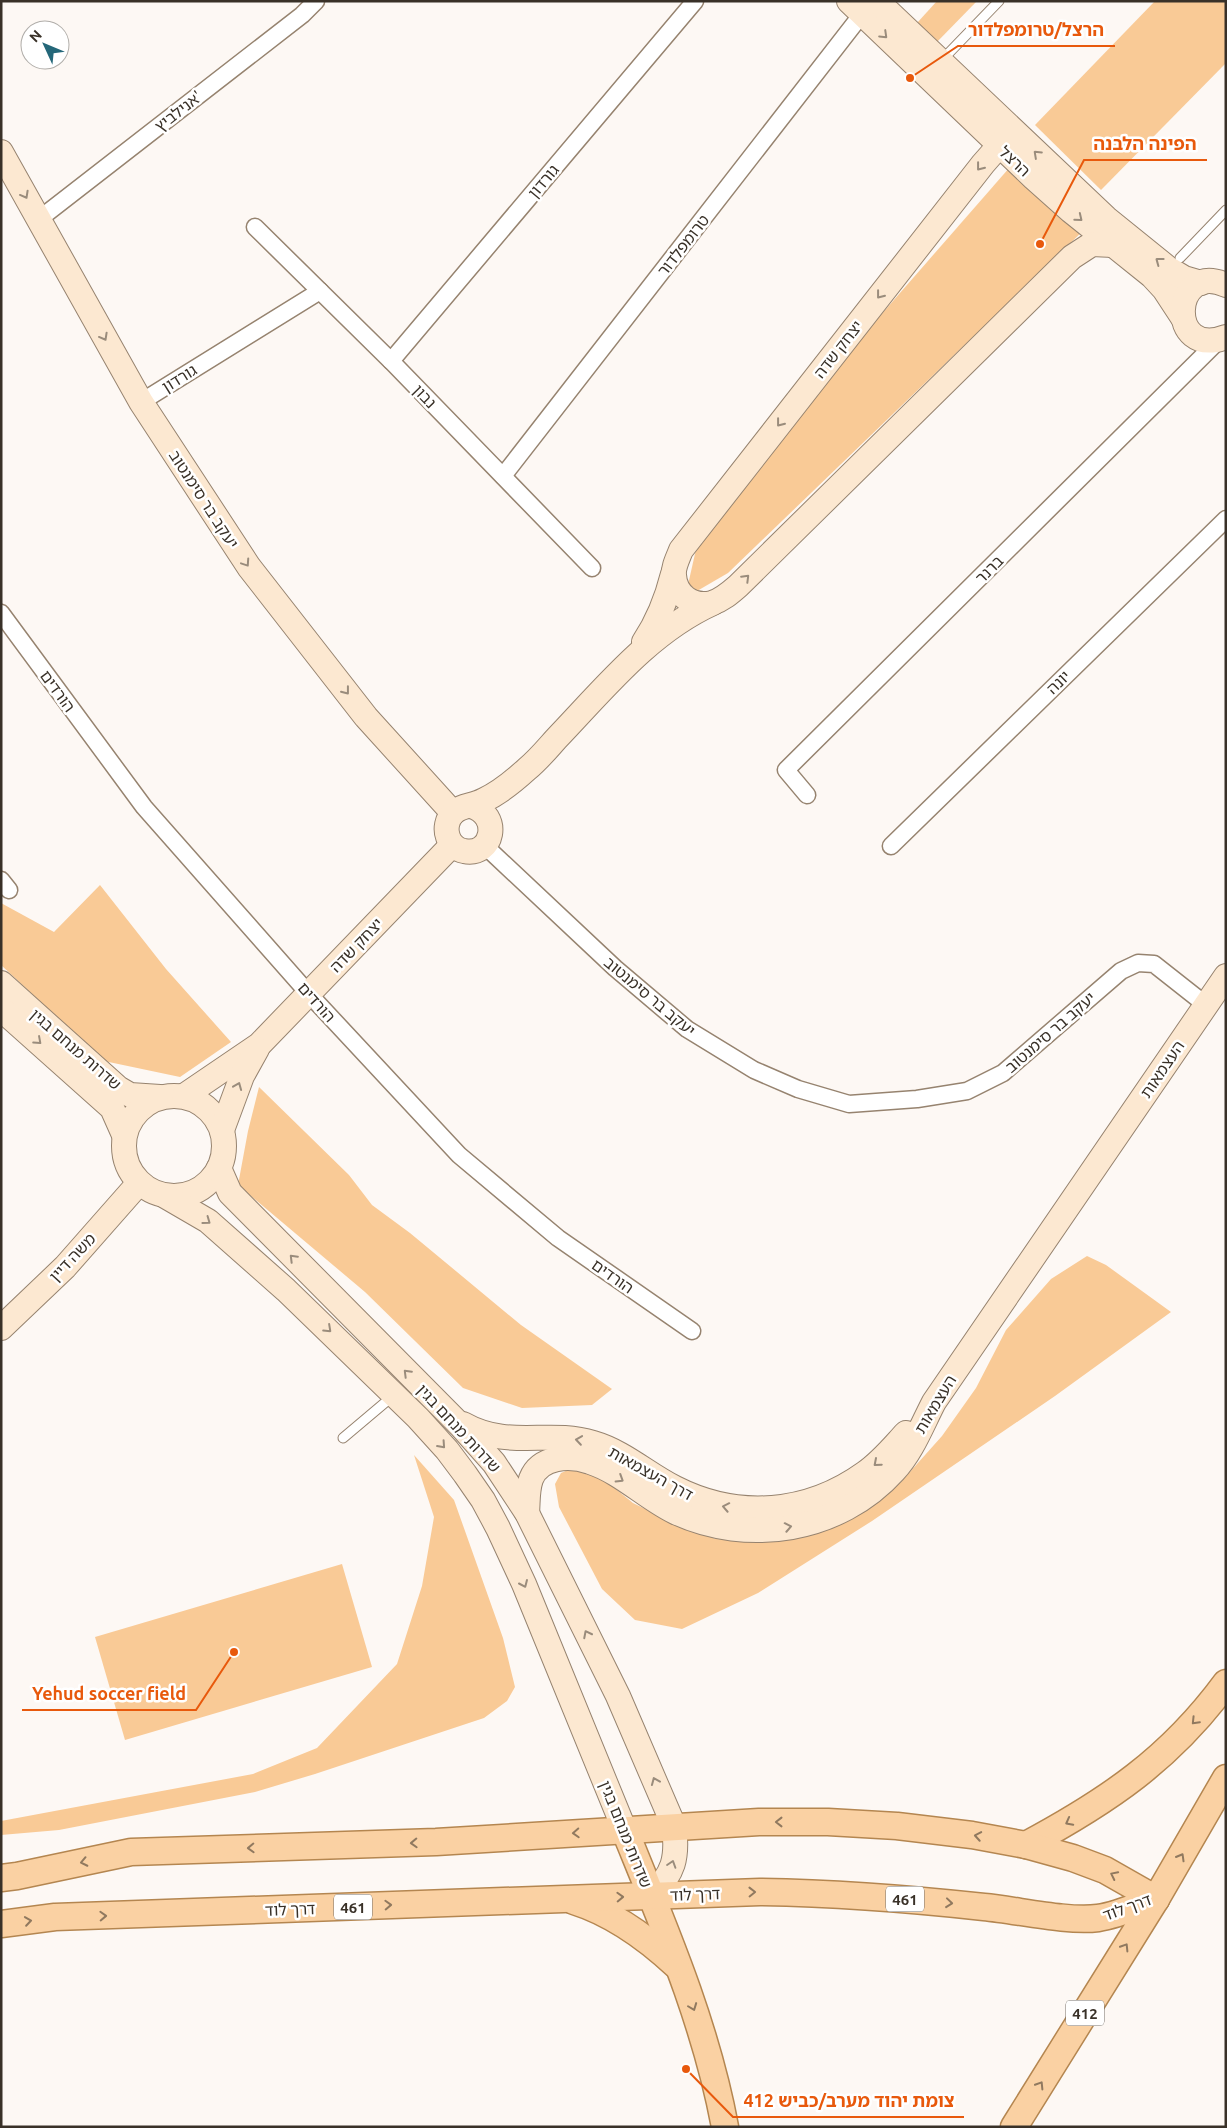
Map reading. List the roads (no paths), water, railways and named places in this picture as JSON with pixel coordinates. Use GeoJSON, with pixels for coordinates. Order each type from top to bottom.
{"type":"FeatureCollection","features":[{"type":"Feature","properties":{"kind":"main road"},"geometry":{"type":"LineString","coordinates":[[1026,1845],[1076,1818],[1125,1786],[1166,1752],[1207,1708],[1226,1683]]}},
{"type":"Feature","properties":{"kind":"main road","name":"דרך לוד"},"geometry":{"type":"LineString","coordinates":[[1,1924],[54,1917],[717,1893],[806,1892],[902,1899],[1069,1918],[1098,1918],[1126,1911],[1156,1898],[1226,1778]]}},
{"type":"Feature","properties":{"kind":"main road"},"geometry":{"type":"LineString","coordinates":[[1,1878],[131,1852],[436,1842],[759,1822],[847,1823],[925,1829],[1026,1845],[1073,1858],[1105,1870],[1156,1898]]}},
{"type":"Feature","properties":{"kind":"main road","name":"שדרות מנחם בגין"},"geometry":{"type":"LineString","coordinates":[[625,1830],[651,1896]]}},
{"type":"Feature","properties":{"kind":"main road"},"geometry":{"type":"LineString","coordinates":[[651,1896],[702,2032],[725,2127]]}},
{"type":"Feature","properties":{"kind":"main road","name":"412"},"geometry":{"type":"LineString","coordinates":[[1014,2127],[1156,1898]]}},
{"type":"Feature","properties":{"kind":"main road"},"geometry":{"type":"LineString","coordinates":[[569,1899],[590,1907],[620,1923],[654,1946],[678,1967]]}},
{"type":"Feature","properties":{"kind":"street","name":"אנילביץ'"},"geometry":{"type":"LineString","coordinates":[[38,220],[302,15],[316,1]]}},
{"type":"Feature","properties":{"kind":"street","name":"גורדון"},"geometry":{"type":"LineString","coordinates":[[391,361],[694,1]]}},
{"type":"Feature","properties":{"kind":"street","name":"הרצל"},"geometry":{"type":"LineString","coordinates":[[863,6],[940,62],[1070,211],[1152,276],[1164,289],[1190,332],[1198,338],[1218,343]]}},
{"type":"Feature","properties":{"kind":"street","name":"הרצל"},"geometry":{"type":"LineString","coordinates":[[863,6],[1006,138],[1072,187],[1138,245],[1184,278],[1216,281]]}},
{"type":"Feature","properties":{"kind":"street","name":"טרומפלדור"},"geometry":{"type":"LineString","coordinates":[[503,476],[863,6]]}},
{"type":"Feature","properties":{"kind":"street","name":"יצחק שדה"},"geometry":{"type":"LineString","coordinates":[[635,656],[652,630],[668,596],[681,550],[1006,138]]}},
{"type":"Feature","properties":{"kind":"street","name":"יעקב בר סימנטוב"},"geometry":{"type":"LineString","coordinates":[[1,152],[141,402],[249,567],[366,717],[462,810]]}},
{"type":"Feature","properties":{"kind":"street","name":"נבון"},"geometry":{"type":"LineString","coordinates":[[255,227],[391,361],[592,568]]}},
{"type":"Feature","properties":{"kind":"street","name":"יצחק שדה"},"geometry":{"type":"LineString","coordinates":[[462,810],[486,800],[528,769],[635,656],[666,630],[690,614],[724,598],[738,586],[1072,257],[1092,244],[1113,245]]}},
{"type":"Feature","properties":{"kind":"street"},"geometry":{"type":"LineString","coordinates":[[1182,318],[1183,304],[1193,288],[1216,281]]}},
{"type":"Feature","properties":{"kind":"street","name":"גורדון"},"geometry":{"type":"LineString","coordinates":[[141,402],[320,292]]}},
{"type":"Feature","properties":{"kind":"street","name":"ברנר"},"geometry":{"type":"LineString","coordinates":[[807,795],[786,770],[1218,343]]}},
{"type":"Feature","properties":{"kind":"street","name":"יונה"},"geometry":{"type":"LineString","coordinates":[[891,846],[1226,519]]}},
{"type":"Feature","properties":{"kind":"street"},"geometry":{"type":"LineString","coordinates":[[673,574],[675,584],[681,594],[690,602],[701,604],[713,603]]}},
{"type":"Feature","properties":{"kind":"street","name":"הורדים"},"geometry":{"type":"LineString","coordinates":[[1,613],[144,807],[309,994],[459,1155],[558,1238],[692,1331]]}},
{"type":"Feature","properties":{"kind":"street","name":"יצחק שדה"},"geometry":{"type":"LineString","coordinates":[[488,839],[528,769]]}},
{"type":"Feature","properties":{"kind":"street"},"geometry":{"type":"LineString","coordinates":[[462,810],[484,812],[488,818],[488,839],[472,852],[458,849],[448,839],[446,825],[462,810]]}},
{"type":"Feature","properties":{"kind":"street","name":"יעקב בר סימנטוב"},"geometry":{"type":"LineString","coordinates":[[488,839],[615,968],[687,1029],[754,1070],[798,1089],[849,1104],[916,1099],[967,1091],[1003,1073],[1121,971],[1138,964],[1154,964],[1206,1004]]}},
{"type":"Feature","properties":{"kind":"street","name":"יצחק שדה"},"geometry":{"type":"LineString","coordinates":[[184,1096],[259,1045],[452,845]]}},
{"type":"Feature","properties":{"kind":"street","name":"העצמאות"},"geometry":{"type":"LineString","coordinates":[[528,1513],[528,1493],[536,1471],[544,1464],[559,1459],[590,1462],[654,1500],[702,1522],[725,1528],[748,1530],[777,1529],[806,1524],[831,1516],[874,1489],[894,1472],[905,1457],[934,1402],[1226,976]]}},
{"type":"Feature","properties":{"kind":"street","name":"שדרות מנחם בגין"},"geometry":{"type":"LineString","coordinates":[[1,984],[118,1088],[130,1095],[160,1097]]}},
{"type":"Feature","properties":{"kind":"street","name":"שדרות מנחם בגין"},"geometry":{"type":"LineString","coordinates":[[1,1009],[112,1108],[124,1135]]}},
{"type":"Feature","properties":{"kind":"street","name":"יצחק שדה"},"geometry":{"type":"LineString","coordinates":[[222,1130],[242,1076],[259,1045]]}},
{"type":"Feature","properties":{"kind":"street"},"geometry":{"type":"LineString","coordinates":[[168,1095],[184,1096],[208,1108],[222,1130],[224,1146],[219,1168],[211,1180],[197,1190],[181,1196],[165,1196],[154,1193],[139,1183],[134,1177],[125,1161],[124,1135],[127,1126],[138,1110],[145,1104],[168,1095]]}},
{"type":"Feature","properties":{"kind":"street","name":"שדרות מנחם בגין"},"geometry":{"type":"LineString","coordinates":[[219,1168],[234,1198],[454,1419],[494,1463],[528,1513],[618,1696],[674,1826],[676,1846],[674,1864],[664,1883],[651,1896]]}},
{"type":"Feature","properties":{"kind":"street","name":"משה דיין"},"geometry":{"type":"LineString","coordinates":[[1,1328],[65,1267],[139,1183]]}},
{"type":"Feature","properties":{"kind":"street","name":"שדרות מנחם בגין"},"geometry":{"type":"LineString","coordinates":[[165,1196],[208,1221],[286,1290],[394,1394],[447,1450],[483,1500],[498,1528],[543,1629],[625,1830]]}},
{"type":"Feature","properties":{"kind":"street","name":"דרך העצמאות"},"geometry":{"type":"LineString","coordinates":[[454,1419],[483,1434],[498,1438],[569,1439],[590,1442],[618,1453],[675,1488],[698,1498],[719,1506],[742,1510],[763,1510],[809,1502],[848,1484],[886,1455],[934,1402]]}},
{"type":"Feature","properties":{"kind":"lane"},"geometry":{"type":"LineString","coordinates":[[940,62],[999,1]]}},
{"type":"Feature","properties":{"kind":"lane"},"geometry":{"type":"LineString","coordinates":[[1180,258],[1226,210]]}},
{"type":"Feature","properties":{"kind":"lane"},"geometry":{"type":"LineString","coordinates":[[343,1438],[394,1394]]}},
{"type":"Feature","properties":{"kind":"place","name":"הרצל/טרומפלדור"},"geometry":{"type":"Point","coordinates":[910,78]}},
{"type":"Feature","properties":{"kind":"place","name":"הפינה הלבנה"},"geometry":{"type":"Point","coordinates":[1040,244]}},
{"type":"Feature","properties":{"kind":"place","name":"Yehud soccer field"},"geometry":{"type":"Point","coordinates":[234,1652]}},
{"type":"Feature","properties":{"kind":"place","name":"צומת יהוד מערב/כביש 412"},"geometry":{"type":"Point","coordinates":[686,2069]}}]}
